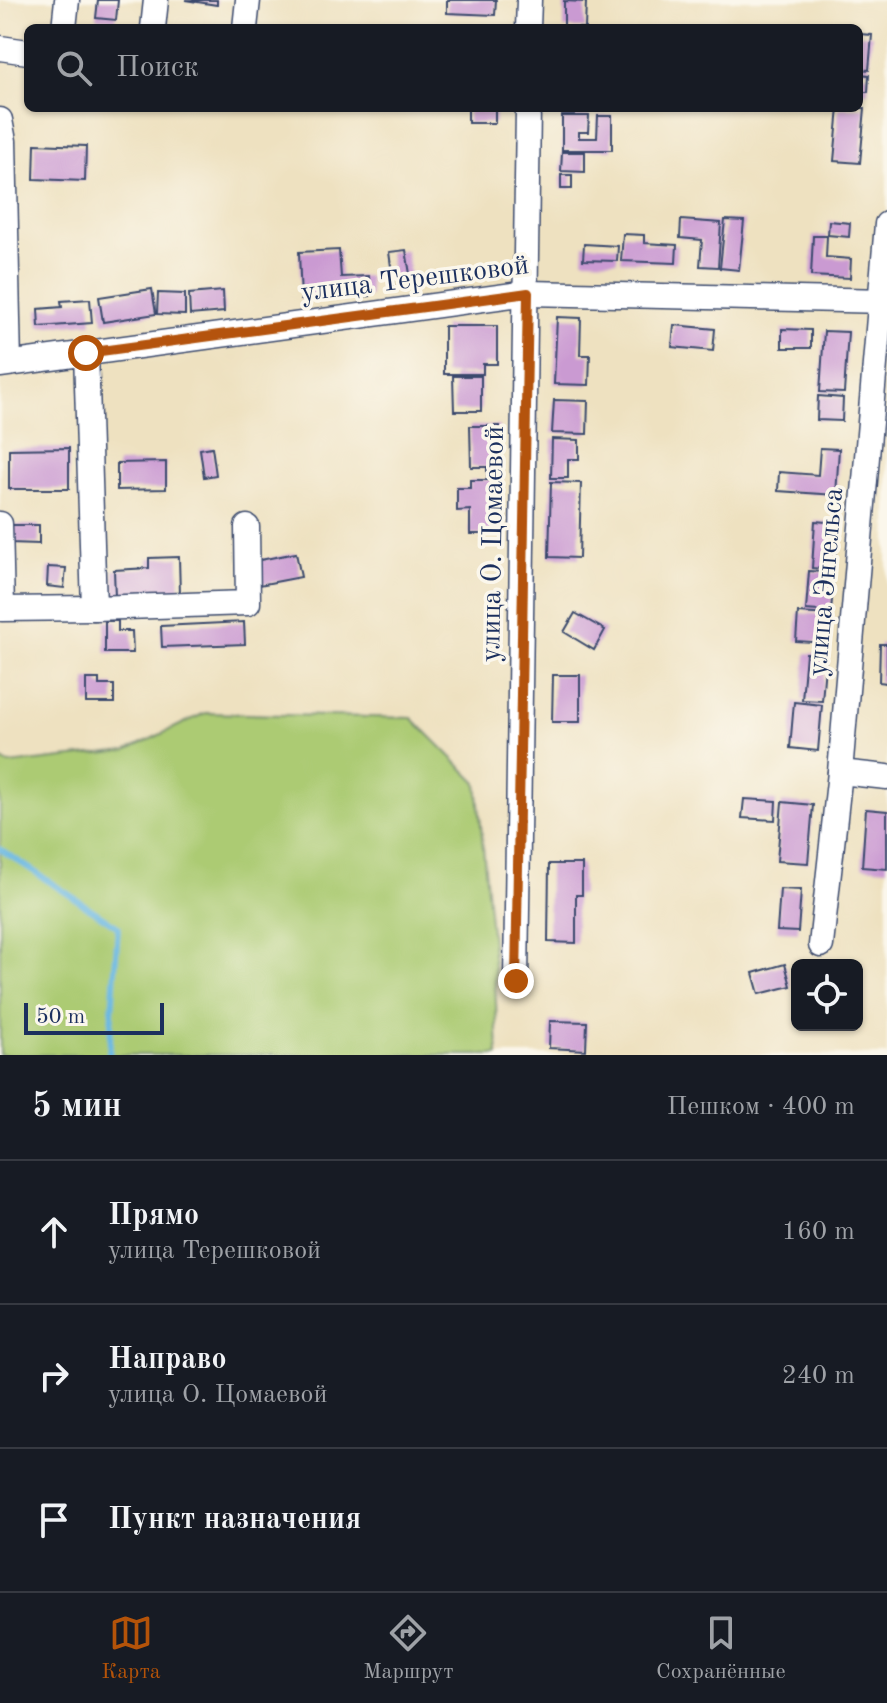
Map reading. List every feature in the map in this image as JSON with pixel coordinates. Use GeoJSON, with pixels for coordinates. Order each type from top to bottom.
{"type":"FeatureCollection","features":[{"type":"Feature","properties":{"kind":"street"},"geometry":{"type":"LineString","coordinates":[[64,24],[67,0]]}},
{"type":"Feature","properties":{"kind":"street"},"geometry":{"type":"LineString","coordinates":[[153,24],[156,0]]}},
{"type":"Feature","properties":{"kind":"street"},"geometry":{"type":"LineString","coordinates":[[245,24],[248,0]]}},
{"type":"Feature","properties":{"kind":"street"},"geometry":{"type":"LineString","coordinates":[[528,24],[529,0]]}},
{"type":"Feature","properties":{"kind":"street"},"geometry":{"type":"LineString","coordinates":[[0,48],[24,51]]}},
{"type":"Feature","properties":{"kind":"street","name":"улица О. Цомаевой"},"geometry":{"type":"LineString","coordinates":[[516,981],[528,293],[528,112]]}},
{"type":"Feature","properties":{"kind":"street"},"geometry":{"type":"LineString","coordinates":[[0,120],[4,141],[4,364]]}},
{"type":"Feature","properties":{"kind":"street","name":"улица Энгельса"},"geometry":{"type":"LineString","coordinates":[[821,945],[884,301],[887,224]]}},
{"type":"Feature","properties":{"kind":"street","name":"улица Терешковой"},"geometry":{"type":"LineString","coordinates":[[4,364],[528,293],[884,301]]}},
{"type":"Feature","properties":{"kind":"street"},"geometry":{"type":"LineString","coordinates":[[86,353],[94,608]]}},
{"type":"Feature","properties":{"kind":"street"},"geometry":{"type":"LineString","coordinates":[[0,524],[2,609],[248,603],[247,527]]}},
{"type":"Feature","properties":{"kind":"street"},"geometry":{"type":"LineString","coordinates":[[840,772],[887,777]]}},
{"type":"Feature","properties":{"kind":"green space"},"geometry":{"type":"Polygon","coordinates":[[[205,713],[412,718],[477,783],[495,975],[498,1055],[0,1055],[0,759],[9,764],[126,751],[205,713]]]}},
{"type":"Feature","properties":{"kind":"building"},"geometry":{"type":"Polygon","coordinates":[[[98,0],[118,0],[116,20],[96,18],[98,0]]]}},
{"type":"Feature","properties":{"kind":"building"},"geometry":{"type":"Polygon","coordinates":[[[185,0],[217,0],[217,5],[185,0]]]}},
{"type":"Feature","properties":{"kind":"building"},"geometry":{"type":"Polygon","coordinates":[[[447,0],[496,0],[495,15],[447,13],[447,0]]]}},
{"type":"Feature","properties":{"kind":"building"},"geometry":{"type":"Polygon","coordinates":[[[564,1],[586,2],[585,24],[564,24],[564,1]]]}},
{"type":"Feature","properties":{"kind":"building"},"geometry":{"type":"Polygon","coordinates":[[[863,34],[872,35],[869,70],[863,69],[863,34]]]}},
{"type":"Feature","properties":{"kind":"building"},"geometry":{"type":"Polygon","coordinates":[[[863,74],[869,75],[868,92],[863,92],[863,74]]]}},
{"type":"Feature","properties":{"kind":"building"},"geometry":{"type":"Polygon","coordinates":[[[865,108],[860,163],[834,161],[839,112],[863,112],[865,108]]]}},
{"type":"Feature","properties":{"kind":"building"},"geometry":{"type":"Polygon","coordinates":[[[468,112],[495,112],[495,123],[468,123],[468,112]]]}},
{"type":"Feature","properties":{"kind":"building"},"geometry":{"type":"Polygon","coordinates":[[[562,116],[589,116],[588,132],[579,132],[579,138],[597,138],[598,116],[612,116],[612,150],[562,150],[562,116]]]}},
{"type":"Feature","properties":{"kind":"building"},"geometry":{"type":"Polygon","coordinates":[[[35,144],[86,146],[85,181],[34,179],[35,144]]]}},
{"type":"Feature","properties":{"kind":"building"},"geometry":{"type":"Polygon","coordinates":[[[562,152],[585,152],[585,172],[561,171],[562,152]]]}},
{"type":"Feature","properties":{"kind":"building"},"geometry":{"type":"Polygon","coordinates":[[[561,175],[572,175],[572,189],[561,189],[561,175]]]}},
{"type":"Feature","properties":{"kind":"building"},"geometry":{"type":"Polygon","coordinates":[[[681,220],[721,223],[718,267],[700,266],[702,240],[680,238],[681,220]]]}},
{"type":"Feature","properties":{"kind":"building"},"geometry":{"type":"Polygon","coordinates":[[[725,220],[744,221],[739,270],[720,268],[725,220]]]}},
{"type":"Feature","properties":{"kind":"building"},"geometry":{"type":"Polygon","coordinates":[[[829,221],[850,223],[849,237],[828,235],[829,221]]]}},
{"type":"Feature","properties":{"kind":"building"},"geometry":{"type":"Polygon","coordinates":[[[623,234],[644,235],[644,243],[677,245],[676,263],[621,261],[623,234]]]}},
{"type":"Feature","properties":{"kind":"building"},"geometry":{"type":"Polygon","coordinates":[[[813,236],[827,236],[826,257],[851,259],[850,278],[811,276],[813,236]]]}},
{"type":"Feature","properties":{"kind":"building"},"geometry":{"type":"Polygon","coordinates":[[[584,244],[618,246],[617,261],[583,260],[584,244]]]}},
{"type":"Feature","properties":{"kind":"building"},"geometry":{"type":"Polygon","coordinates":[[[339,250],[341,277],[369,276],[370,296],[301,300],[299,252],[339,250]]]}},
{"type":"Feature","properties":{"kind":"building"},"geometry":{"type":"Polygon","coordinates":[[[406,250],[412,286],[394,288],[389,252],[406,250]]]}},
{"type":"Feature","properties":{"kind":"building"},"geometry":{"type":"Polygon","coordinates":[[[152,289],[156,314],[103,322],[99,297],[152,289]]]}},
{"type":"Feature","properties":{"kind":"building"},"geometry":{"type":"Polygon","coordinates":[[[223,291],[224,312],[190,315],[189,294],[223,291]]]}},
{"type":"Feature","properties":{"kind":"building"},"geometry":{"type":"Polygon","coordinates":[[[158,293],[185,294],[185,315],[157,314],[158,293]]]}},
{"type":"Feature","properties":{"kind":"building"},"geometry":{"type":"Polygon","coordinates":[[[90,299],[92,323],[39,327],[38,309],[62,307],[61,301],[90,299]]]}},
{"type":"Feature","properties":{"kind":"building"},"geometry":{"type":"Polygon","coordinates":[[[557,317],[581,318],[580,355],[590,355],[589,385],[554,384],[557,317]]]}},
{"type":"Feature","properties":{"kind":"building"},"geometry":{"type":"Polygon","coordinates":[[[674,325],[715,329],[713,351],[672,347],[674,325]]]}},
{"type":"Feature","properties":{"kind":"building"},"geometry":{"type":"Polygon","coordinates":[[[444,326],[497,326],[497,364],[483,364],[483,374],[444,374],[444,326]]]}},
{"type":"Feature","properties":{"kind":"building"},"geometry":{"type":"Polygon","coordinates":[[[782,329],[811,330],[811,348],[782,348],[782,329]]]}},
{"type":"Feature","properties":{"kind":"building"},"geometry":{"type":"Polygon","coordinates":[[[824,331],[848,332],[844,393],[820,392],[824,331]]]}},
{"type":"Feature","properties":{"kind":"building"},"geometry":{"type":"Polygon","coordinates":[[[453,376],[481,376],[481,411],[454,411],[453,376]]]}},
{"type":"Feature","properties":{"kind":"building"},"geometry":{"type":"Polygon","coordinates":[[[818,396],[843,398],[842,421],[817,420],[818,396]]]}},
{"type":"Feature","properties":{"kind":"building"},"geometry":{"type":"Polygon","coordinates":[[[554,400],[588,401],[587,434],[552,433],[554,400]]]}},
{"type":"Feature","properties":{"kind":"building"},"geometry":{"type":"Polygon","coordinates":[[[470,426],[499,426],[499,476],[487,476],[487,467],[471,467],[470,426]]]}},
{"type":"Feature","properties":{"kind":"building"},"geometry":{"type":"Polygon","coordinates":[[[552,439],[579,440],[579,459],[568,459],[568,478],[551,478],[552,439]]]}},
{"type":"Feature","properties":{"kind":"building"},"geometry":{"type":"Polygon","coordinates":[[[212,447],[216,475],[204,477],[200,449],[212,447]]]}},
{"type":"Feature","properties":{"kind":"building"},"geometry":{"type":"Polygon","coordinates":[[[69,448],[69,489],[9,489],[9,449],[69,448]]]}},
{"type":"Feature","properties":{"kind":"building"},"geometry":{"type":"Polygon","coordinates":[[[820,448],[839,449],[836,495],[778,491],[779,472],[818,475],[820,448]]]}},
{"type":"Feature","properties":{"kind":"building"},"geometry":{"type":"Polygon","coordinates":[[[166,462],[166,489],[117,490],[117,463],[166,462]]]}},
{"type":"Feature","properties":{"kind":"building"},"geometry":{"type":"Polygon","coordinates":[[[470,480],[498,480],[499,534],[470,534],[470,510],[457,511],[457,488],[470,488],[470,480]]]}},
{"type":"Feature","properties":{"kind":"building"},"geometry":{"type":"Polygon","coordinates":[[[551,482],[581,483],[579,558],[549,557],[551,482]]]}},
{"type":"Feature","properties":{"kind":"building"},"geometry":{"type":"Polygon","coordinates":[[[815,521],[837,523],[835,570],[812,568],[815,521]]]}},
{"type":"Feature","properties":{"kind":"building"},"geometry":{"type":"Polygon","coordinates":[[[10,525],[39,525],[39,544],[10,543],[10,525]]]}},
{"type":"Feature","properties":{"kind":"building"},"geometry":{"type":"Polygon","coordinates":[[[296,553],[301,577],[254,586],[250,562],[296,553]]]}},
{"type":"Feature","properties":{"kind":"building"},"geometry":{"type":"Polygon","coordinates":[[[179,557],[180,595],[115,597],[114,570],[149,568],[149,558],[179,557]]]}},
{"type":"Feature","properties":{"kind":"building"},"geometry":{"type":"Polygon","coordinates":[[[48,567],[66,568],[64,588],[47,586],[48,567]]]}},
{"type":"Feature","properties":{"kind":"building"},"geometry":{"type":"Polygon","coordinates":[[[809,571],[834,573],[831,612],[806,610],[809,571]]]}},
{"type":"Feature","properties":{"kind":"building"},"geometry":{"type":"Polygon","coordinates":[[[575,613],[605,630],[594,650],[564,632],[575,613]]]}},
{"type":"Feature","properties":{"kind":"building"},"geometry":{"type":"Polygon","coordinates":[[[798,613],[830,615],[828,643],[796,641],[798,613]]]}},
{"type":"Feature","properties":{"kind":"building"},"geometry":{"type":"Polygon","coordinates":[[[105,621],[118,621],[118,631],[132,631],[133,653],[105,653],[105,621]]]}},
{"type":"Feature","properties":{"kind":"building"},"geometry":{"type":"Polygon","coordinates":[[[244,622],[245,644],[162,647],[161,626],[244,622]]]}},
{"type":"Feature","properties":{"kind":"building"},"geometry":{"type":"Polygon","coordinates":[[[880,644],[887,644],[887,683],[879,682],[880,644]]]}},
{"type":"Feature","properties":{"kind":"building"},"geometry":{"type":"Polygon","coordinates":[[[806,653],[826,654],[822,701],[802,700],[806,653]]]}},
{"type":"Feature","properties":{"kind":"building"},"geometry":{"type":"Polygon","coordinates":[[[553,675],[580,675],[580,722],[552,722],[553,675]]]}},
{"type":"Feature","properties":{"kind":"building"},"geometry":{"type":"Polygon","coordinates":[[[86,679],[99,679],[99,685],[114,685],[114,703],[86,703],[86,679]]]}},
{"type":"Feature","properties":{"kind":"building"},"geometry":{"type":"Polygon","coordinates":[[[794,702],[822,705],[818,751],[790,748],[794,702]]]}},
{"type":"Feature","properties":{"kind":"building"},"geometry":{"type":"Polygon","coordinates":[[[744,799],[776,801],[775,820],[742,818],[744,799]]]}},
{"type":"Feature","properties":{"kind":"building"},"geometry":{"type":"Polygon","coordinates":[[[782,802],[813,805],[808,863],[777,861],[782,802]]]}},
{"type":"Feature","properties":{"kind":"building"},"geometry":{"type":"Polygon","coordinates":[[[866,809],[887,811],[887,869],[862,867],[866,809]]]}},
{"type":"Feature","properties":{"kind":"building"},"geometry":{"type":"Polygon","coordinates":[[[549,864],[582,864],[582,895],[576,895],[576,943],[548,942],[549,864]]]}},
{"type":"Feature","properties":{"kind":"building"},"geometry":{"type":"Polygon","coordinates":[[[780,889],[801,890],[798,932],[777,931],[780,889]]]}},
{"type":"Feature","properties":{"kind":"building"},"geometry":{"type":"Polygon","coordinates":[[[785,964],[791,986],[759,994],[753,973],[785,964]]]}},
{"type":"Feature","properties":{"kind":"building"},"geometry":{"type":"Polygon","coordinates":[[[550,1021],[587,1022],[586,1050],[549,1048],[550,1021]]]}},
{"type":"Feature","properties":{"kind":"waterway"},"geometry":{"type":"LineString","coordinates":[[0,849],[118,927],[109,1055]]}},
{"type":"Feature","properties":{"kind":"route"},"geometry":{"type":"LineString","coordinates":[[86,353],[528,293],[516,981]]}}]}
